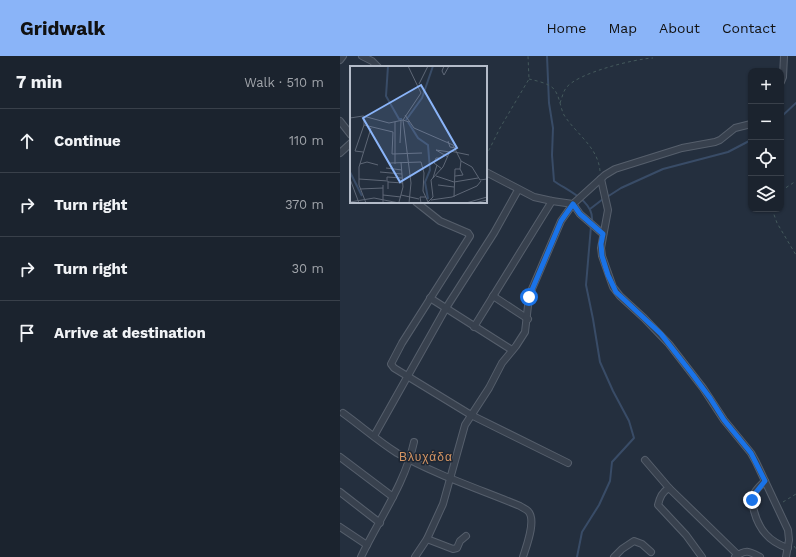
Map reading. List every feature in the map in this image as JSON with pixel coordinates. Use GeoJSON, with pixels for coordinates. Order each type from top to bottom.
{"type":"FeatureCollection","features":[{"type":"Feature","properties":{"kind":"street"},"geometry":{"type":"LineString","coordinates":[[340,60],[343,56]]}},
{"type":"Feature","properties":{"kind":"street"},"geometry":{"type":"LineString","coordinates":[[362,56],[372,61],[377,66]]}},
{"type":"Feature","properties":{"kind":"street"},"geometry":{"type":"LineString","coordinates":[[783,68],[784,56]]}},
{"type":"Feature","properties":{"kind":"street"},"geometry":{"type":"LineString","coordinates":[[340,121],[350,134]]}},
{"type":"Feature","properties":{"kind":"street"},"geometry":{"type":"LineString","coordinates":[[415,557],[427,539],[443,504],[463,430],[502,363],[525,332],[528,319],[528,302],[532,289],[561,221],[573,204],[601,179],[615,169],[682,148],[715,142],[720,140],[735,128],[748,125]]}},
{"type":"Feature","properties":{"kind":"street"},"geometry":{"type":"LineString","coordinates":[[340,153],[350,145]]}},
{"type":"Feature","properties":{"kind":"street"},"geometry":{"type":"LineString","coordinates":[[487,173],[534,197],[552,202],[573,204],[580,214],[603,234]]}},
{"type":"Feature","properties":{"kind":"street"},"geometry":{"type":"LineString","coordinates":[[601,179],[608,210],[601,244],[602,256],[608,275],[616,292],[661,334],[710,398],[724,420],[751,453],[788,530],[789,540],[786,557]]}},
{"type":"Feature","properties":{"kind":"street"},"geometry":{"type":"LineString","coordinates":[[374,436],[446,308],[494,233],[518,190]]}},
{"type":"Feature","properties":{"kind":"street"},"geometry":{"type":"LineString","coordinates":[[474,327],[552,202]]}},
{"type":"Feature","properties":{"kind":"street"},"geometry":{"type":"LineString","coordinates":[[417,203],[434,217],[468,233],[470,236],[402,343],[391,364],[394,368],[471,415],[568,463]]}},
{"type":"Feature","properties":{"kind":"street"},"geometry":{"type":"LineString","coordinates":[[493,296],[528,319]]}},
{"type":"Feature","properties":{"kind":"street"},"geometry":{"type":"LineString","coordinates":[[430,298],[512,350]]}},
{"type":"Feature","properties":{"kind":"street"},"geometry":{"type":"LineString","coordinates":[[343,413],[386,446],[410,460],[520,506],[528,511],[531,516],[532,523],[523,557]]}},
{"type":"Feature","properties":{"kind":"street"},"geometry":{"type":"LineString","coordinates":[[361,557],[366,545],[380,523],[393,497],[410,460],[414,442]]}},
{"type":"Feature","properties":{"kind":"street"},"geometry":{"type":"LineString","coordinates":[[340,457],[393,497]]}},
{"type":"Feature","properties":{"kind":"street"},"geometry":{"type":"LineString","coordinates":[[645,460],[669,488],[736,556],[744,551],[760,557]]}},
{"type":"Feature","properties":{"kind":"street"},"geometry":{"type":"LineString","coordinates":[[765,481],[753,496],[752,500],[757,521],[761,530],[766,535],[788,548]]}},
{"type":"Feature","properties":{"kind":"street"},"geometry":{"type":"LineString","coordinates":[[669,488],[661,494],[658,505],[686,535],[702,557]]}},
{"type":"Feature","properties":{"kind":"street"},"geometry":{"type":"LineString","coordinates":[[340,492],[380,523]]}},
{"type":"Feature","properties":{"kind":"street"},"geometry":{"type":"LineString","coordinates":[[340,528],[366,545]]}},
{"type":"Feature","properties":{"kind":"street"},"geometry":{"type":"LineString","coordinates":[[427,539],[453,549],[457,548],[462,539],[466,536]]}},
{"type":"Feature","properties":{"kind":"street"},"geometry":{"type":"LineString","coordinates":[[614,557],[622,549],[634,541],[642,544],[652,552]]}},
{"type":"Feature","properties":{"kind":"path"},"geometry":{"type":"LineString","coordinates":[[487,154],[500,128],[529,79],[528,56]]}},
{"type":"Feature","properties":{"kind":"path"},"geometry":{"type":"LineString","coordinates":[[560,103],[566,88],[573,81],[583,76],[642,59],[653,58]]}},
{"type":"Feature","properties":{"kind":"path"},"geometry":{"type":"LineString","coordinates":[[529,79],[544,83],[553,88],[558,95],[564,114],[593,150],[599,162],[601,179]]}},
{"type":"Feature","properties":{"kind":"path"},"geometry":{"type":"LineString","coordinates":[[784,189],[796,181]]}},
{"type":"Feature","properties":{"kind":"path"},"geometry":{"type":"LineString","coordinates":[[773,212],[777,223],[796,255]]}},
{"type":"Feature","properties":{"kind":"path"},"geometry":{"type":"LineString","coordinates":[[777,505],[796,494]]}},
{"type":"Feature","properties":{"kind":"waterway"},"geometry":{"type":"LineString","coordinates":[[547,56],[549,103],[553,128],[552,155],[554,181],[585,202],[592,214],[592,221]]}},
{"type":"Feature","properties":{"kind":"waterway"},"geometry":{"type":"LineString","coordinates":[[784,114],[796,103]]}},
{"type":"Feature","properties":{"kind":"waterway"},"geometry":{"type":"LineString","coordinates":[[607,197],[621,188],[663,169],[728,152],[748,142]]}},
{"type":"Feature","properties":{"kind":"waterway"},"geometry":{"type":"LineString","coordinates":[[590,209],[603,199]]}},
{"type":"Feature","properties":{"kind":"waterway"},"geometry":{"type":"LineString","coordinates":[[577,557],[582,532],[599,505],[610,481],[612,462],[634,438],[629,421],[600,362],[586,285],[591,226]]}},
{"type":"Feature","properties":{"kind":"district","name":"Βλυχάδα"},"geometry":{"type":"Point","coordinates":[426,457]}},
{"type":"Feature","properties":{"kind":"route"},"geometry":{"type":"LineString","coordinates":[[529,297],[561,221],[573,204],[580,214],[603,234],[601,244],[602,256],[608,275],[616,292],[661,334],[703,388],[729,427],[751,453],[765,481],[753,496],[752,500]]}}]}
